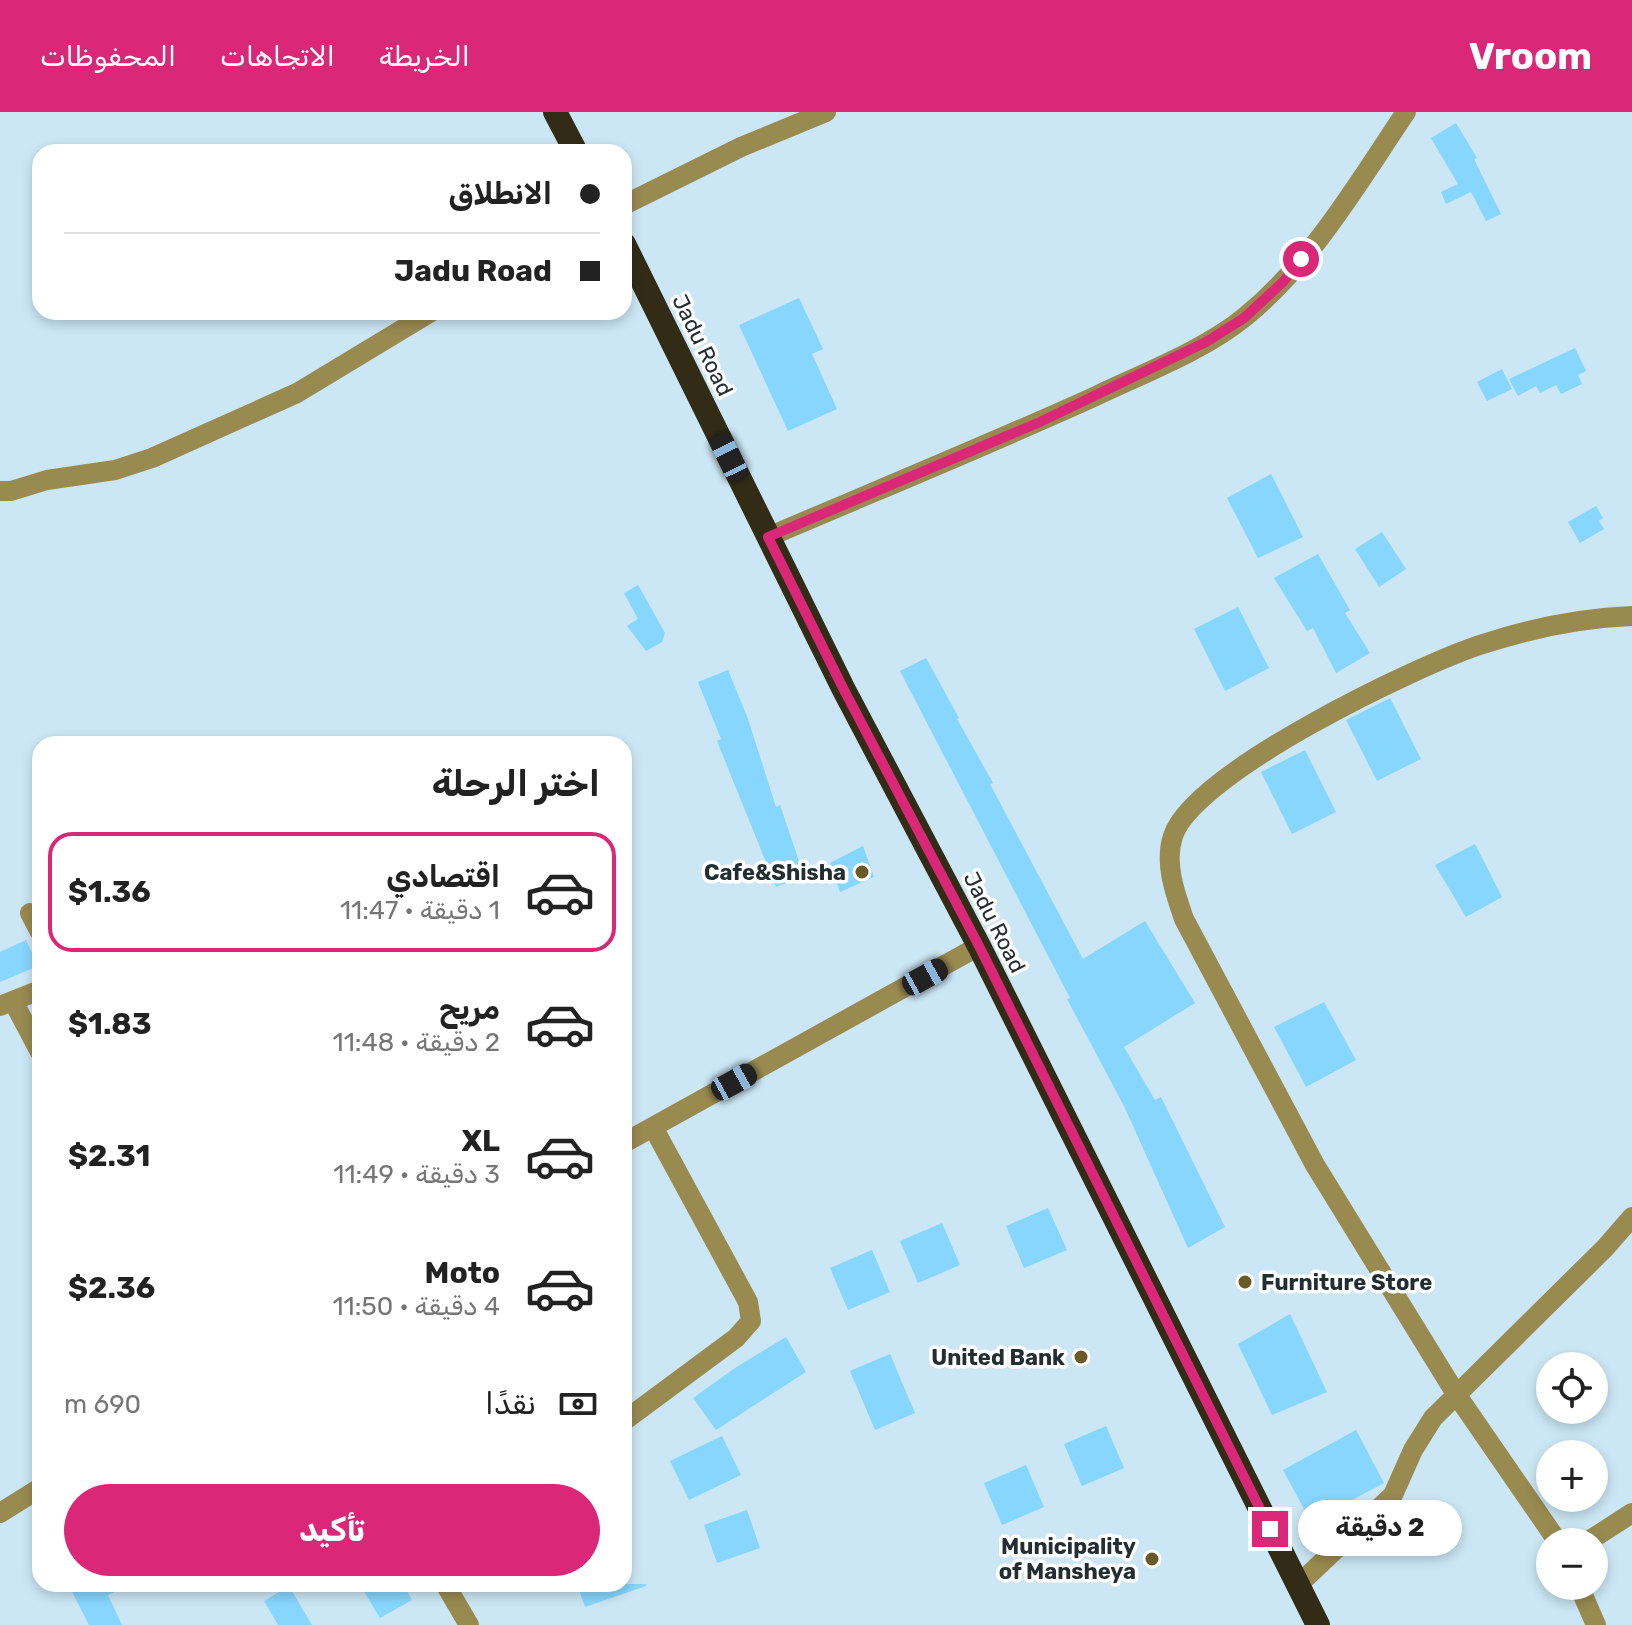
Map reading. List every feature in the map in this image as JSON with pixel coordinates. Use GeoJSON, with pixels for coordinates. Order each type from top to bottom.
{"type":"FeatureCollection","features":[{"type":"Feature","properties":{"kind":"highway"},"geometry":{"type":"LineString","coordinates":[[555,112],[572,144]]}},
{"type":"Feature","properties":{"kind":"highway","name":"Jadu Road"},"geometry":{"type":"LineString","coordinates":[[632,260],[844,690],[979,946],[1318,1625]]}},
{"type":"Feature","properties":{"kind":"street"},"geometry":{"type":"LineString","coordinates":[[632,201],[741,147],[826,112]]}},
{"type":"Feature","properties":{"kind":"street"},"geometry":{"type":"LineString","coordinates":[[768,537],[1040,422],[1206,342],[1244,318],[1284,281],[1319,237],[1406,112]]}},
{"type":"Feature","properties":{"kind":"street"},"geometry":{"type":"LineString","coordinates":[[0,491],[115,470],[152,458],[297,393],[418,320]]}},
{"type":"Feature","properties":{"kind":"street"},"geometry":{"type":"LineString","coordinates":[[1548,1528],[1456,1394],[1315,1165],[1184,919],[1171,869],[1173,834],[1193,805],[1229,776],[1360,696],[1481,644],[1541,627],[1632,616]]}},
{"type":"Feature","properties":{"kind":"street"},"geometry":{"type":"LineString","coordinates":[[30,913],[32,917]]}},
{"type":"Feature","properties":{"kind":"street"},"geometry":{"type":"LineString","coordinates":[[632,1139],[979,946]]}},
{"type":"Feature","properties":{"kind":"street"},"geometry":{"type":"LineString","coordinates":[[32,993],[6,1003],[32,1040]]}},
{"type":"Feature","properties":{"kind":"street"},"geometry":{"type":"LineString","coordinates":[[632,1415],[736,1338],[751,1321],[748,1302],[653,1127]]}},
{"type":"Feature","properties":{"kind":"street"},"geometry":{"type":"LineString","coordinates":[[1298,1585],[1393,1495],[1424,1429],[1605,1248],[1632,1217]]}},
{"type":"Feature","properties":{"kind":"street"},"geometry":{"type":"LineString","coordinates":[[0,1513],[32,1493]]}},
{"type":"Feature","properties":{"kind":"street"},"geometry":{"type":"LineString","coordinates":[[1608,1528],[1632,1513]]}},
{"type":"Feature","properties":{"kind":"street"},"geometry":{"type":"LineString","coordinates":[[450,1592],[469,1625]]}},
{"type":"Feature","properties":{"kind":"street"},"geometry":{"type":"LineString","coordinates":[[1585,1600],[1596,1625]]}},
{"type":"Feature","properties":{"kind":"building"},"geometry":{"type":"Polygon","coordinates":[[[1456,123],[1477,158],[1474,159],[1501,214],[1486,221],[1471,192],[1446,204],[1441,192],[1458,184],[1431,138],[1456,123]]]}},
{"type":"Feature","properties":{"kind":"building"},"geometry":{"type":"Polygon","coordinates":[[[799,298],[823,349],[812,354],[837,409],[788,431],[739,325],[799,298]]]}},
{"type":"Feature","properties":{"kind":"building"},"geometry":{"type":"Polygon","coordinates":[[[1575,348],[1586,371],[1578,375],[1582,384],[1561,394],[1556,385],[1540,393],[1536,386],[1518,396],[1509,379],[1575,348]]]}},
{"type":"Feature","properties":{"kind":"building"},"geometry":{"type":"Polygon","coordinates":[[[1502,369],[1512,389],[1487,401],[1477,382],[1502,369]]]}},
{"type":"Feature","properties":{"kind":"building"},"geometry":{"type":"Polygon","coordinates":[[[1271,474],[1303,537],[1258,558],[1227,498],[1271,474]]]}},
{"type":"Feature","properties":{"kind":"building"},"geometry":{"type":"Polygon","coordinates":[[[1596,506],[1603,518],[1599,521],[1604,529],[1580,543],[1568,522],[1596,506]]]}},
{"type":"Feature","properties":{"kind":"building"},"geometry":{"type":"Polygon","coordinates":[[[1382,532],[1406,569],[1379,587],[1355,549],[1382,532]]]}},
{"type":"Feature","properties":{"kind":"building"},"geometry":{"type":"Polygon","coordinates":[[[1318,554],[1350,610],[1345,613],[1370,653],[1336,673],[1313,628],[1307,631],[1274,578],[1318,554]]]}},
{"type":"Feature","properties":{"kind":"building"},"geometry":{"type":"Polygon","coordinates":[[[638,585],[665,633],[662,642],[646,651],[627,626],[638,619],[624,593],[638,585]]]}},
{"type":"Feature","properties":{"kind":"building"},"geometry":{"type":"Polygon","coordinates":[[[1238,607],[1269,668],[1225,691],[1194,629],[1238,607]]]}},
{"type":"Feature","properties":{"kind":"building"},"geometry":{"type":"Polygon","coordinates":[[[926,658],[1083,959],[1145,921],[1195,1003],[1124,1047],[1155,1100],[1161,1097],[1225,1227],[1188,1248],[1124,1106],[900,671],[926,658]]]}},
{"type":"Feature","properties":{"kind":"building"},"geometry":{"type":"Polygon","coordinates":[[[728,670],[804,876],[776,887],[717,741],[721,739],[698,682],[728,670]]]}},
{"type":"Feature","properties":{"kind":"building"},"geometry":{"type":"Polygon","coordinates":[[[1390,698],[1421,759],[1377,781],[1346,720],[1390,698]]]}},
{"type":"Feature","properties":{"kind":"building"},"geometry":{"type":"Polygon","coordinates":[[[1305,750],[1336,812],[1292,834],[1261,772],[1305,750]]]}},
{"type":"Feature","properties":{"kind":"building"},"geometry":{"type":"Polygon","coordinates":[[[1475,844],[1502,897],[1466,917],[1435,865],[1475,844]]]}},
{"type":"Feature","properties":{"kind":"building"},"geometry":{"type":"Polygon","coordinates":[[[863,846],[874,877],[840,892],[830,863],[863,846]]]}},
{"type":"Feature","properties":{"kind":"building"},"geometry":{"type":"Polygon","coordinates":[[[26,940],[32,953],[32,969],[0,982],[0,952],[26,940]]]}},
{"type":"Feature","properties":{"kind":"building"},"geometry":{"type":"Polygon","coordinates":[[[1324,1002],[1356,1060],[1306,1087],[1274,1027],[1324,1002]]]}},
{"type":"Feature","properties":{"kind":"building"},"geometry":{"type":"Polygon","coordinates":[[[1048,1208],[1067,1250],[1024,1268],[1006,1226],[1048,1208]]]}},
{"type":"Feature","properties":{"kind":"building"},"geometry":{"type":"Polygon","coordinates":[[[942,1223],[960,1265],[918,1283],[900,1241],[942,1223]]]}},
{"type":"Feature","properties":{"kind":"building"},"geometry":{"type":"Polygon","coordinates":[[[872,1250],[890,1292],[848,1310],[830,1268],[872,1250]]]}},
{"type":"Feature","properties":{"kind":"building"},"geometry":{"type":"Polygon","coordinates":[[[1290,1314],[1327,1392],[1272,1415],[1238,1344],[1290,1314]]]}},
{"type":"Feature","properties":{"kind":"building"},"geometry":{"type":"Polygon","coordinates":[[[786,1337],[806,1372],[716,1430],[693,1398],[786,1337]]]}},
{"type":"Feature","properties":{"kind":"building"},"geometry":{"type":"Polygon","coordinates":[[[890,1354],[915,1413],[875,1430],[850,1371],[890,1354]]]}},
{"type":"Feature","properties":{"kind":"building"},"geometry":{"type":"Polygon","coordinates":[[[1106,1426],[1124,1468],[1082,1486],[1064,1444],[1106,1426]]]}},
{"type":"Feature","properties":{"kind":"building"},"geometry":{"type":"Polygon","coordinates":[[[1356,1430],[1384,1483],[1311,1522],[1283,1470],[1356,1430]]]}},
{"type":"Feature","properties":{"kind":"building"},"geometry":{"type":"Polygon","coordinates":[[[722,1436],[741,1475],[689,1500],[670,1461],[722,1436]]]}},
{"type":"Feature","properties":{"kind":"building"},"geometry":{"type":"Polygon","coordinates":[[[1026,1465],[1044,1507],[1002,1525],[984,1483],[1026,1465]]]}},
{"type":"Feature","properties":{"kind":"building"},"geometry":{"type":"Polygon","coordinates":[[[747,1510],[760,1548],[717,1563],[704,1525],[747,1510]]]}},
{"type":"Feature","properties":{"kind":"building"},"geometry":{"type":"Polygon","coordinates":[[[632,1584],[646,1586],[632,1591],[632,1584]]]}},
{"type":"Feature","properties":{"kind":"building"},"geometry":{"type":"Polygon","coordinates":[[[72,1592],[115,1592],[108,1595],[122,1625],[89,1625],[72,1592]]]}},
{"type":"Feature","properties":{"kind":"building"},"geometry":{"type":"Polygon","coordinates":[[[279,1592],[293,1592],[312,1625],[278,1625],[264,1601],[279,1592]]]}},
{"type":"Feature","properties":{"kind":"building"},"geometry":{"type":"Polygon","coordinates":[[[364,1592],[408,1592],[412,1600],[380,1618],[364,1592]]]}},
{"type":"Feature","properties":{"kind":"building"},"geometry":{"type":"Polygon","coordinates":[[[580,1592],[629,1592],[585,1607],[580,1592]]]}},
{"type":"Feature","properties":{"kind":"place","name":"Cafe&Shisha"},"geometry":{"type":"Point","coordinates":[862,872]}},
{"type":"Feature","properties":{"kind":"place","name":"Furniture Store"},"geometry":{"type":"Point","coordinates":[1245,1282]}},
{"type":"Feature","properties":{"kind":"place","name":"United Bank"},"geometry":{"type":"Point","coordinates":[1081,1357]}},
{"type":"Feature","properties":{"kind":"place","name":"Municipality of Mansheya"},"geometry":{"type":"Point","coordinates":[1152,1559]}},
{"type":"Feature","properties":{"kind":"route"},"geometry":{"type":"LineString","coordinates":[[1270,1529],[979,946],[844,690],[768,537],[1040,422],[1206,342],[1244,318],[1284,281],[1301,259]]}}]}
